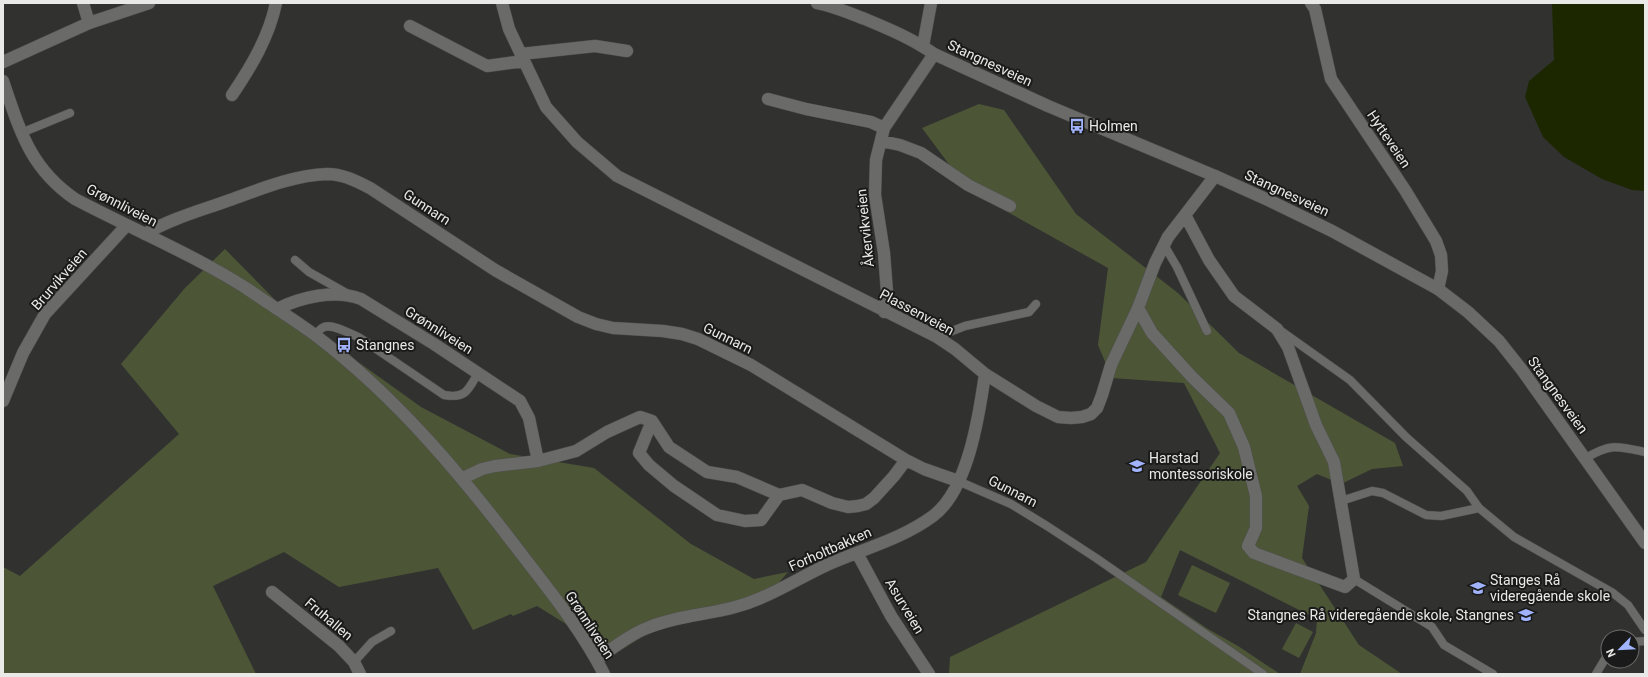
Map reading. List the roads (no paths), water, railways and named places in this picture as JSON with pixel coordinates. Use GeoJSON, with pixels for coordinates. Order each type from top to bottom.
{"type":"FeatureCollection","features":[{"type":"Feature","properties":{"kind":"street"},"geometry":{"type":"LineString","coordinates":[[83,3],[89,23]]}},
{"type":"Feature","properties":{"kind":"street"},"geometry":{"type":"LineString","coordinates":[[3,62],[89,23],[149,3]]}},
{"type":"Feature","properties":{"kind":"street"},"geometry":{"type":"LineString","coordinates":[[232,95],[252,65],[273,20],[276,3]]}},
{"type":"Feature","properties":{"kind":"street","name":"Plassenveien"},"geometry":{"type":"LineString","coordinates":[[502,3],[509,29],[546,107],[577,142],[617,176],[936,337],[955,349],[985,374],[1036,406],[1058,417],[1082,417],[1091,414],[1097,408],[1111,365],[1138,308],[1155,263],[1164,245],[1215,176]]}},
{"type":"Feature","properties":{"kind":"street","name":"Stangnesveien"},"geometry":{"type":"LineString","coordinates":[[817,3],[830,5],[890,30],[923,46],[934,54],[1048,106],[1215,176],[1332,231],[1438,289],[1468,312],[1499,341],[1586,458],[1645,543]]}},
{"type":"Feature","properties":{"kind":"street"},"geometry":{"type":"LineString","coordinates":[[923,46],[931,3]]}},
{"type":"Feature","properties":{"kind":"street","name":"Hytteveien"},"geometry":{"type":"LineString","coordinates":[[1312,3],[1315,10],[1331,79],[1405,190],[1436,241],[1441,255],[1442,271],[1438,289]]}},
{"type":"Feature","properties":{"kind":"street"},"geometry":{"type":"LineString","coordinates":[[410,26],[487,66],[522,57],[596,46],[627,51]]}},
{"type":"Feature","properties":{"kind":"street","name":"Åkervikveien"},"geometry":{"type":"LineString","coordinates":[[884,312],[887,292],[884,253],[875,195],[876,160],[884,128],[934,54]]}},
{"type":"Feature","properties":{"kind":"street","name":"Grønnliveien"},"geometry":{"type":"LineString","coordinates":[[3,81],[21,133],[34,159],[48,177],[61,189],[75,199],[126,226],[145,234],[244,287],[315,336],[388,399],[463,478],[547,587],[597,660],[604,674]]}},
{"type":"Feature","properties":{"kind":"street"},"geometry":{"type":"LineString","coordinates":[[768,99],[806,109],[871,122],[884,128]]}},
{"type":"Feature","properties":{"kind":"street"},"geometry":{"type":"LineString","coordinates":[[881,141],[900,145],[921,153],[968,185],[1010,206]]}},
{"type":"Feature","properties":{"kind":"street","name":"Gunnarn"},"geometry":{"type":"LineString","coordinates":[[145,234],[162,224],[270,186],[315,175],[342,176],[355,180],[370,188],[495,270],[578,317],[596,324],[613,328],[663,331],[682,334],[698,339],[751,365],[906,460],[924,469],[958,481]]}},
{"type":"Feature","properties":{"kind":"street"},"geometry":{"type":"LineString","coordinates":[[1138,308],[1152,333],[1192,377],[1229,413],[1244,447],[1256,496],[1256,528],[1248,546],[1254,553],[1345,588],[1354,579],[1334,462],[1316,425],[1288,347],[1277,329],[1234,296],[1209,260],[1185,215]]}},
{"type":"Feature","properties":{"kind":"street","name":"Brurvikveien"},"geometry":{"type":"LineString","coordinates":[[3,401],[23,353],[45,314],[126,226]]}},
{"type":"Feature","properties":{"kind":"street","name":"Grønnliveien"},"geometry":{"type":"LineString","coordinates":[[277,309],[288,304],[330,294],[361,299],[520,401],[529,418],[538,461]]}},
{"type":"Feature","properties":{"kind":"street","name":"Forholtbakken"},"geometry":{"type":"LineString","coordinates":[[597,660],[634,634],[647,628],[677,619],[742,605],[761,598],[828,565],[913,529],[933,516],[944,506],[966,463],[980,408],[985,374]]}},
{"type":"Feature","properties":{"kind":"street"},"geometry":{"type":"LineString","coordinates":[[463,478],[482,469],[538,461],[576,450],[607,432],[640,417],[652,421],[669,447],[708,472],[737,477],[779,495],[802,490],[832,503],[848,507],[866,504],[874,498],[906,460]]}},
{"type":"Feature","properties":{"kind":"street"},"geometry":{"type":"LineString","coordinates":[[652,421],[639,453],[649,465],[674,486],[716,515],[744,521],[761,520],[779,495]]}},
{"type":"Feature","properties":{"kind":"street","name":"Asurveien"},"geometry":{"type":"LineString","coordinates":[[857,553],[891,616],[929,674]]}},
{"type":"Feature","properties":{"kind":"street","name":"Fruhallen"},"geometry":{"type":"LineString","coordinates":[[272,592],[339,646],[354,662],[360,674]]}},
{"type":"Feature","properties":{"kind":"lane"},"geometry":{"type":"LineString","coordinates":[[21,133],[70,113]]}},
{"type":"Feature","properties":{"kind":"lane"},"geometry":{"type":"LineString","coordinates":[[1164,245],[1177,267],[1207,331]]}},
{"type":"Feature","properties":{"kind":"lane"},"geometry":{"type":"LineString","coordinates":[[295,260],[309,272],[354,297]]}},
{"type":"Feature","properties":{"kind":"lane"},"geometry":{"type":"LineString","coordinates":[[936,337],[965,326],[1029,312],[1036,304]]}},
{"type":"Feature","properties":{"kind":"lane"},"geometry":{"type":"LineString","coordinates":[[315,336],[321,328],[325,327],[345,330],[360,338],[444,395],[455,397],[466,393],[478,373]]}},
{"type":"Feature","properties":{"kind":"lane"},"geometry":{"type":"LineString","coordinates":[[1277,329],[1350,380],[1406,437],[1467,491],[1480,508],[1514,536],[1613,593],[1628,605],[1645,630]]}},
{"type":"Feature","properties":{"kind":"lane"},"geometry":{"type":"LineString","coordinates":[[1586,458],[1606,447],[1618,446],[1645,452]]}},
{"type":"Feature","properties":{"kind":"lane","name":"Gunnarn"},"geometry":{"type":"LineString","coordinates":[[958,481],[1011,504],[1047,526],[1109,567],[1263,674]]}},
{"type":"Feature","properties":{"kind":"lane"},"geometry":{"type":"LineString","coordinates":[[1341,501],[1372,491],[1383,492],[1426,515],[1441,516],[1480,508]]}},
{"type":"Feature","properties":{"kind":"lane"},"geometry":{"type":"LineString","coordinates":[[1354,579],[1432,627],[1444,645],[1494,674]]}},
{"type":"Feature","properties":{"kind":"lane"},"geometry":{"type":"LineString","coordinates":[[354,662],[372,642],[391,631]]}},
{"type":"Feature","properties":{"kind":"place","name":"Holmen"},"geometry":{"type":"Point","coordinates":[1077,126]}},
{"type":"Feature","properties":{"kind":"place","name":"Stangnes"},"geometry":{"type":"Point","coordinates":[344,345]}},
{"type":"Feature","properties":{"kind":"place","name":"Harstad montessoriskole"},"geometry":{"type":"Point","coordinates":[1137,466]}},
{"type":"Feature","properties":{"kind":"place","name":"Stanges Rå videregående skole"},"geometry":{"type":"Point","coordinates":[1478,588]}},
{"type":"Feature","properties":{"kind":"place","name":"Stangnes Rå videregående skole, Stangnes"},"geometry":{"type":"Point","coordinates":[1526,615]}}]}
